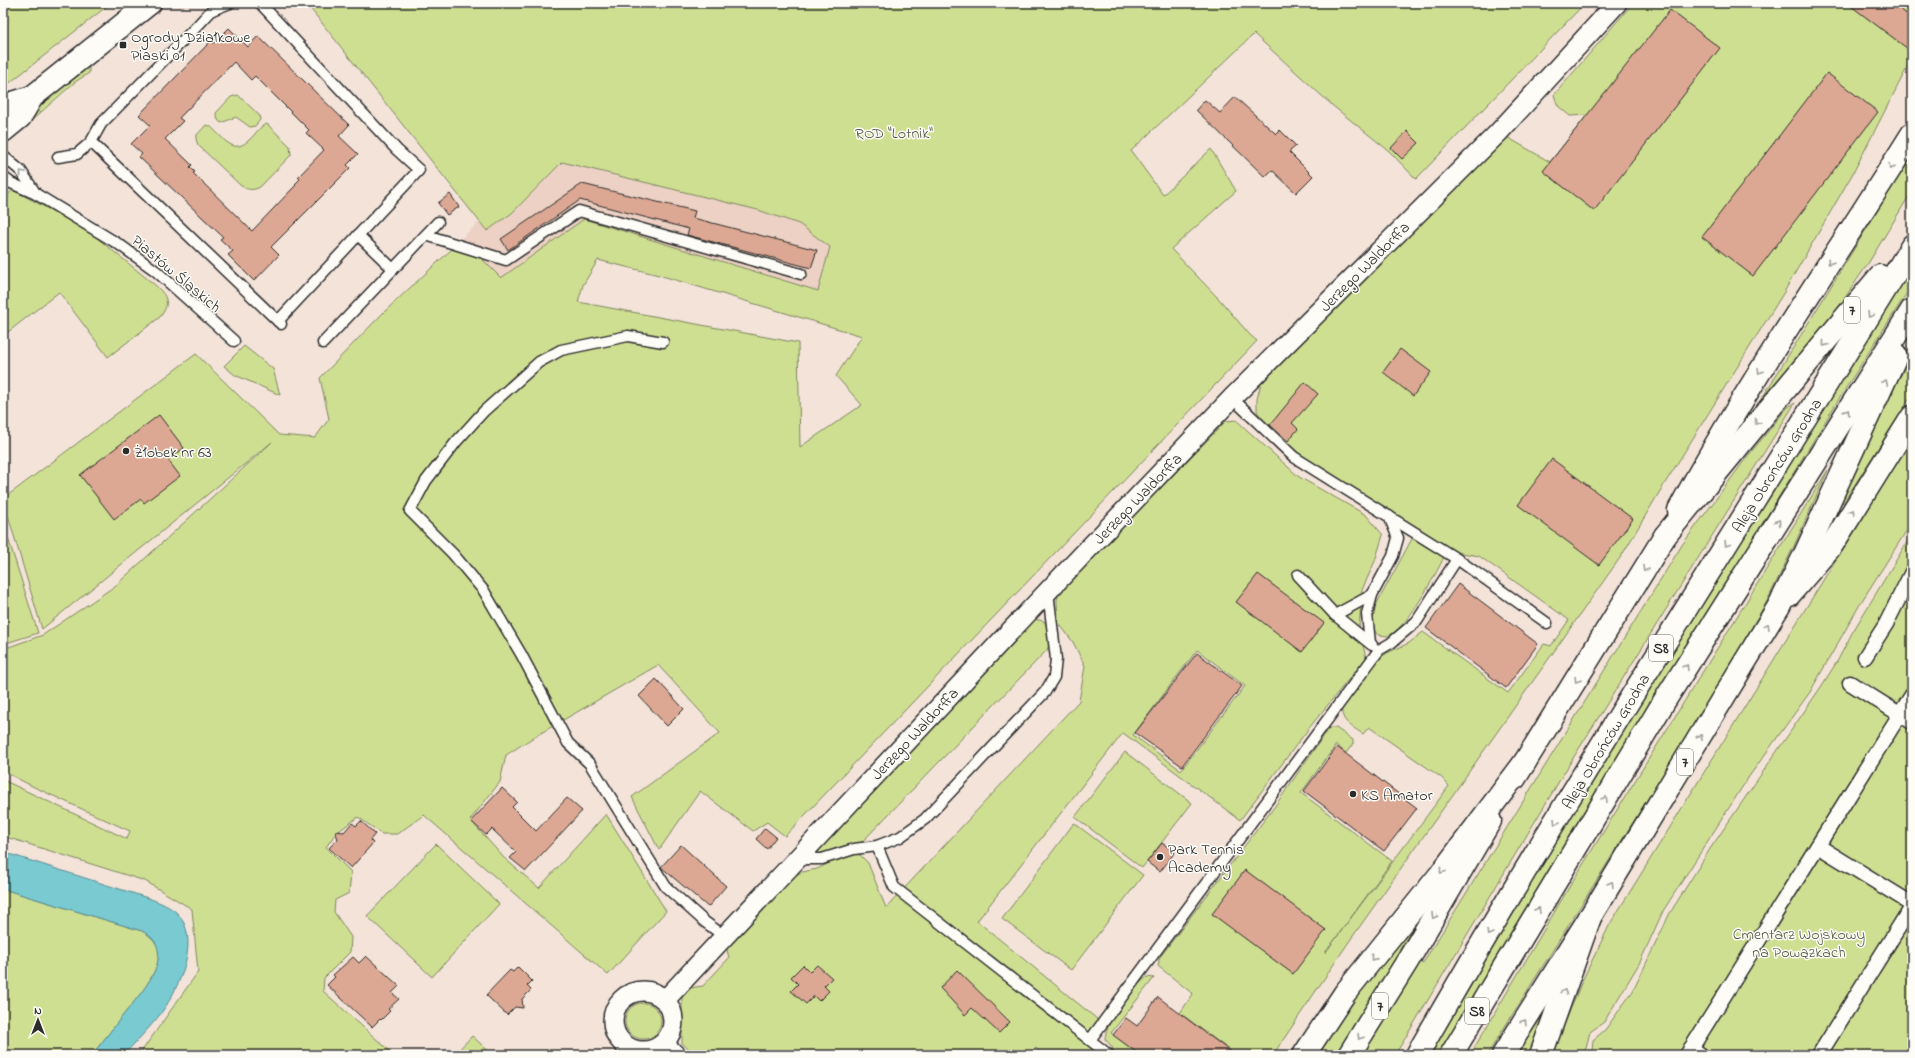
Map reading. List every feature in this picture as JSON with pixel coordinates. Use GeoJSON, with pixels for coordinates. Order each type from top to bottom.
{"type":"FeatureCollection","features":[{"type":"Feature","properties":{"kind":"main road"},"geometry":{"type":"LineString","coordinates":[[3,131],[20,117],[32,97],[150,3]]}},
{"type":"Feature","properties":{"kind":"main road"},"geometry":{"type":"LineString","coordinates":[[3,110],[10,104],[32,97]]}},
{"type":"Feature","properties":{"kind":"main road"},"geometry":{"type":"LineString","coordinates":[[1665,536],[1695,481],[1797,311],[1852,229],[1912,134]]}},
{"type":"Feature","properties":{"kind":"main road","name":"7"},"geometry":{"type":"LineString","coordinates":[[1349,1055],[1410,957],[1525,762],[1665,536],[1766,411],[1912,245]]}},
{"type":"Feature","properties":{"kind":"main road","name":"Aleja Obrońców Grodna"},"geometry":{"type":"LineString","coordinates":[[1417,1055],[1668,637],[1800,428],[1912,245]]}},
{"type":"Feature","properties":{"kind":"main road","name":"Aleja Obrońców Grodna"},"geometry":{"type":"LineString","coordinates":[[1451,1055],[1665,700],[1912,310]]}},
{"type":"Feature","properties":{"kind":"main road","name":"7"},"geometry":{"type":"LineString","coordinates":[[1503,1055],[1590,918],[1779,606],[1804,556],[1912,322]]}},
{"type":"Feature","properties":{"kind":"main road"},"geometry":{"type":"LineString","coordinates":[[1779,606],[1832,545],[1912,417]]}},
{"type":"Feature","properties":{"kind":"main road"},"geometry":{"type":"LineString","coordinates":[[1304,1055],[1345,993],[1439,876],[1525,762]]}},
{"type":"Feature","properties":{"kind":"main road"},"geometry":{"type":"LineString","coordinates":[[1541,1055],[1590,918]]}},
{"type":"Feature","properties":{"kind":"street","name":"Jerzego Waldorffa"},"geometry":{"type":"LineString","coordinates":[[665,1000],[798,856],[1232,398],[1498,134],[1617,3]]}},
{"type":"Feature","properties":{"kind":"street"},"geometry":{"type":"LineString","coordinates":[[1865,657],[1886,624],[1912,572]]}},
{"type":"Feature","properties":{"kind":"street"},"geometry":{"type":"LineString","coordinates":[[1850,683],[1912,722]]}},
{"type":"Feature","properties":{"kind":"street"},"geometry":{"type":"LineString","coordinates":[[1693,1053],[1818,846],[1912,696]]}},
{"type":"Feature","properties":{"kind":"street"},"geometry":{"type":"LineString","coordinates":[[1818,846],[1912,905],[1819,1055]]}},
{"type":"Feature","properties":{"kind":"street"},"geometry":{"type":"LineString","coordinates":[[637,991],[652,993],[665,1000],[670,1007],[673,1024],[666,1040],[659,1047],[650,1051],[640,1052],[631,1049],[617,1049],[617,1036],[613,1018],[615,1009],[620,1001],[637,991]]}},
{"type":"Feature","properties":{"kind":"lane"},"geometry":{"type":"LineString","coordinates":[[58,157],[77,154],[91,142],[101,124],[212,10],[230,3]]}},
{"type":"Feature","properties":{"kind":"lane"},"geometry":{"type":"LineString","coordinates":[[91,142],[279,322],[419,170],[397,150],[260,3]]}},
{"type":"Feature","properties":{"kind":"lane","name":"Piastów Śląskich"},"geometry":{"type":"LineString","coordinates":[[3,156],[21,171],[36,194]]}},
{"type":"Feature","properties":{"kind":"lane","name":"Piastów Śląskich"},"geometry":{"type":"LineString","coordinates":[[3,177],[11,183],[36,194],[120,245],[156,271],[234,341]]}},
{"type":"Feature","properties":{"kind":"lane"},"geometry":{"type":"LineString","coordinates":[[426,235],[506,260],[578,211],[801,274]]}},
{"type":"Feature","properties":{"kind":"lane"},"geometry":{"type":"LineString","coordinates":[[323,343],[438,222]]}},
{"type":"Feature","properties":{"kind":"lane"},"geometry":{"type":"LineString","coordinates":[[358,235],[393,269]]}},
{"type":"Feature","properties":{"kind":"lane"},"geometry":{"type":"LineString","coordinates":[[663,342],[628,336],[561,350],[539,362],[484,411],[456,442],[426,481],[410,511],[453,554],[484,591],[521,654],[568,743],[590,764],[666,887],[705,922],[724,936]]}},
{"type":"Feature","properties":{"kind":"lane"},"geometry":{"type":"LineString","coordinates":[[1232,398],[1294,457],[1457,559],[1547,623]]}},
{"type":"Feature","properties":{"kind":"lane"},"geometry":{"type":"LineString","coordinates":[[1370,643],[1367,614],[1372,595],[1393,556],[1398,538],[1389,516]]}},
{"type":"Feature","properties":{"kind":"lane"},"geometry":{"type":"LineString","coordinates":[[1090,1040],[1379,650],[1391,643],[1417,621],[1457,559]]}},
{"type":"Feature","properties":{"kind":"lane"},"geometry":{"type":"LineString","coordinates":[[1298,575],[1335,615],[1379,650]]}},
{"type":"Feature","properties":{"kind":"lane"},"geometry":{"type":"LineString","coordinates":[[798,856],[807,859],[822,859],[854,849],[877,846],[900,836],[924,819],[1045,692],[1054,677],[1056,658],[1048,591]]}},
{"type":"Feature","properties":{"kind":"lane"},"geometry":{"type":"LineString","coordinates":[[1335,615],[1372,595]]}},
{"type":"Feature","properties":{"kind":"lane"},"geometry":{"type":"LineString","coordinates":[[877,846],[894,887],[1109,1055]]}},
{"type":"Feature","properties":{"kind":"lane"},"geometry":{"type":"LineString","coordinates":[[666,1040],[682,1055]]}},
{"type":"Feature","properties":{"kind":"shaded area"},"geometry":{"type":"Polygon","coordinates":[[[562,162],[758,210],[799,224],[830,247],[819,291],[584,219],[500,278],[480,257],[452,249],[455,244],[479,222],[488,231],[512,213],[562,162]]]}},
{"type":"Feature","properties":{"kind":"green space"},"geometry":{"type":"Polygon","coordinates":[[[3,3],[111,3],[3,88],[3,3]]]}},
{"type":"Feature","properties":{"kind":"green space","name":"ROD \"Lotnik\""},"geometry":{"type":"Polygon","coordinates":[[[306,3],[1585,3],[1416,179],[1389,151],[1333,106],[1254,34],[1131,151],[1163,195],[1211,149],[1236,191],[1171,249],[1257,341],[785,836],[767,822],[753,831],[700,791],[659,850],[632,797],[720,733],[658,665],[534,737],[506,755],[500,782],[470,820],[504,858],[539,888],[606,814],[666,911],[608,975],[424,815],[397,834],[382,834],[358,817],[336,833],[326,847],[351,872],[349,893],[335,900],[334,912],[351,937],[350,952],[324,978],[323,991],[394,1055],[139,1055],[198,972],[192,909],[145,881],[3,836],[3,780],[127,839],[130,831],[34,787],[3,771],[3,649],[43,635],[115,586],[272,442],[42,629],[3,499],[196,354],[279,435],[315,438],[329,419],[320,378],[384,312],[452,249],[480,257],[501,278],[584,219],[818,291],[830,247],[799,224],[758,210],[562,162],[512,213],[487,231],[306,3]],[[598,260],[583,285],[578,302],[798,343],[800,447],[862,405],[836,376],[862,336],[659,275],[598,260]]]}},
{"type":"Feature","properties":{"kind":"green space"},"geometry":{"type":"Polygon","coordinates":[[[1633,3],[1912,3],[1912,58],[1853,173],[1784,292],[1622,555],[1346,946],[1273,1055],[1236,1055],[1180,1013],[1193,994],[1158,966],[1160,957],[1275,806],[1329,728],[1336,728],[1353,740],[1353,744],[1346,753],[1336,745],[1301,793],[1392,861],[1325,953],[1449,786],[1442,778],[1369,727],[1363,734],[1348,724],[1343,717],[1342,707],[1376,661],[1387,653],[1409,643],[1423,632],[1508,693],[1544,644],[1551,646],[1569,620],[1479,556],[1456,552],[1342,483],[1296,451],[1265,423],[1257,411],[1257,399],[1262,380],[1507,137],[1550,162],[1587,115],[1570,116],[1558,106],[1554,95],[1633,3]]]}},
{"type":"Feature","properties":{"kind":"green space"},"geometry":{"type":"Polygon","coordinates":[[[87,63],[89,66],[89,73],[75,82],[31,121],[28,117],[87,63]]]}},
{"type":"Feature","properties":{"kind":"green space"},"geometry":{"type":"Polygon","coordinates":[[[238,95],[259,115],[260,120],[255,126],[250,127],[236,117],[221,123],[218,120],[216,113],[231,97],[238,95]]]}},
{"type":"Feature","properties":{"kind":"green space"},"geometry":{"type":"Polygon","coordinates":[[[267,124],[290,146],[291,155],[260,187],[254,189],[247,189],[240,185],[198,145],[196,139],[197,135],[206,125],[210,126],[231,145],[242,145],[248,141],[261,127],[267,124]]]}},
{"type":"Feature","properties":{"kind":"green space"},"geometry":{"type":"Polygon","coordinates":[[[1912,155],[1912,191],[1869,262],[1817,339],[1759,403],[1912,155]]]}},
{"type":"Feature","properties":{"kind":"green space"},"geometry":{"type":"Polygon","coordinates":[[[13,190],[86,229],[155,285],[165,296],[166,300],[166,308],[160,317],[108,357],[59,292],[3,336],[3,199],[13,190]]]}},
{"type":"Feature","properties":{"kind":"green space"},"geometry":{"type":"Polygon","coordinates":[[[1912,266],[1912,285],[1842,394],[1588,805],[1438,1055],[1427,1055],[1511,911],[1912,266]]]}},
{"type":"Feature","properties":{"kind":"green space"},"geometry":{"type":"Polygon","coordinates":[[[244,346],[273,369],[280,395],[235,375],[224,366],[244,346]]]}},
{"type":"Feature","properties":{"kind":"green space"},"geometry":{"type":"Polygon","coordinates":[[[1912,356],[1912,395],[1843,503],[1840,502],[1879,413],[1912,356]]]}},
{"type":"Feature","properties":{"kind":"green space"},"geometry":{"type":"Polygon","coordinates":[[[1795,403],[1570,763],[1395,1055],[1316,1055],[1352,1002],[1419,918],[1399,951],[1423,963],[1682,545],[1747,457],[1788,407],[1795,403]]]}},
{"type":"Feature","properties":{"kind":"green space"},"geometry":{"type":"Polygon","coordinates":[[[1236,420],[1299,477],[1366,515],[1383,535],[1375,561],[1362,590],[1359,628],[1366,658],[1309,728],[1240,820],[1123,733],[977,921],[1097,1019],[1093,1036],[1106,1055],[1043,1055],[1036,1048],[1028,1055],[695,1055],[682,1043],[682,997],[689,988],[703,986],[729,958],[726,946],[789,878],[802,872],[817,869],[850,853],[860,855],[868,863],[886,908],[1079,701],[1085,666],[1073,642],[1058,622],[1057,600],[1059,592],[1226,421],[1236,420]],[[1197,650],[1133,735],[1181,770],[1245,686],[1197,650]]]}},
{"type":"Feature","properties":{"kind":"green space"},"geometry":{"type":"Polygon","coordinates":[[[1912,437],[1912,522],[1863,599],[1810,692],[1748,778],[1663,911],[1640,962],[1604,1022],[1590,1032],[1584,1055],[1552,1055],[1582,981],[1610,924],[1912,437]]]}},
{"type":"Feature","properties":{"kind":"green space"},"geometry":{"type":"Polygon","coordinates":[[[1828,470],[1767,601],[1706,706],[1487,1055],[1470,1055],[1571,884],[1828,470]]]}},
{"type":"Feature","properties":{"kind":"green space"},"geometry":{"type":"Polygon","coordinates":[[[3,522],[38,633],[3,644],[3,522]]]}},
{"type":"Feature","properties":{"kind":"green space","name":"Cmentarz Wojskowy na Powązkach"},"geometry":{"type":"Polygon","coordinates":[[[1912,534],[1912,1055],[1590,1055],[1592,1052],[1593,1040],[1605,1030],[1633,991],[1670,913],[1710,849],[1821,687],[1912,534]]]}},
{"type":"Feature","properties":{"kind":"green space"},"geometry":{"type":"Polygon","coordinates":[[[1413,537],[1444,557],[1420,601],[1403,624],[1395,632],[1387,636],[1378,635],[1374,630],[1373,619],[1376,605],[1413,537]]]}},
{"type":"Feature","properties":{"kind":"green space"},"geometry":{"type":"Polygon","coordinates":[[[1033,619],[1044,621],[1048,628],[1050,638],[1047,650],[861,843],[818,855],[815,851],[1033,619]]]}},
{"type":"Feature","properties":{"kind":"green space"},"geometry":{"type":"Polygon","coordinates":[[[1125,752],[1192,803],[1142,868],[1075,817],[1125,752]]]}},
{"type":"Feature","properties":{"kind":"green space"},"geometry":{"type":"Polygon","coordinates":[[[1074,823],[1143,875],[1071,970],[1002,919],[1074,823]]]}},
{"type":"Feature","properties":{"kind":"green space"},"geometry":{"type":"Polygon","coordinates":[[[436,844],[499,904],[432,977],[367,916],[436,844]]]}},
{"type":"Feature","properties":{"kind":"green space"},"geometry":{"type":"Polygon","coordinates":[[[3,889],[142,931],[153,939],[158,949],[158,961],[154,972],[139,995],[92,1055],[3,1055],[3,889]]]}},
{"type":"Feature","properties":{"kind":"green space"},"geometry":{"type":"Polygon","coordinates":[[[1147,977],[1154,978],[1111,1033],[1140,1055],[1108,1055],[1113,1048],[1105,1039],[1106,1032],[1110,1024],[1121,1005],[1147,977]]]}},
{"type":"Feature","properties":{"kind":"green space"},"geometry":{"type":"Polygon","coordinates":[[[1557,992],[1532,1055],[1517,1055],[1519,1052],[1557,992]]]}},
{"type":"Feature","properties":{"kind":"green space"},"geometry":{"type":"Polygon","coordinates":[[[646,1003],[656,1008],[660,1014],[660,1028],[656,1034],[650,1038],[640,1039],[630,1034],[626,1028],[625,1018],[630,1008],[636,1004],[646,1003]]]}},
{"type":"Feature","properties":{"kind":"green space"},"geometry":{"type":"Polygon","coordinates":[[[472,1036],[493,1055],[454,1055],[472,1036]]]}},
{"type":"Feature","properties":{"kind":"water"},"geometry":{"type":"Polygon","coordinates":[[[3,852],[156,901],[175,911],[184,924],[188,936],[186,960],[172,996],[152,1025],[124,1055],[92,1055],[139,995],[154,972],[158,961],[158,949],[153,939],[142,931],[3,889],[3,852]]]}},
{"type":"Feature","properties":{"kind":"building"},"geometry":{"type":"Polygon","coordinates":[[[1847,3],[1892,3],[1912,18],[1912,52],[1847,3]]]}},
{"type":"Feature","properties":{"kind":"building"},"geometry":{"type":"Polygon","coordinates":[[[1670,10],[1720,48],[1594,211],[1543,171],[1670,10]]]}},
{"type":"Feature","properties":{"kind":"building"},"geometry":{"type":"Polygon","coordinates":[[[229,28],[248,47],[258,36],[349,125],[339,136],[358,154],[347,165],[350,168],[271,247],[279,255],[254,281],[228,255],[233,251],[220,239],[223,237],[139,157],[142,154],[131,144],[150,125],[139,115],[211,41],[214,43],[229,28]],[[234,62],[179,118],[183,121],[165,139],[192,165],[190,167],[195,172],[193,173],[252,231],[296,185],[295,184],[300,179],[298,177],[324,150],[306,133],[309,130],[255,76],[251,80],[234,62]]]}},
{"type":"Feature","properties":{"kind":"building"},"geometry":{"type":"Polygon","coordinates":[[[1827,73],[1878,112],[1753,276],[1702,237],[1827,73]]]}},
{"type":"Feature","properties":{"kind":"building"},"geometry":{"type":"Polygon","coordinates":[[[1235,97],[1276,134],[1280,130],[1296,146],[1289,152],[1313,176],[1296,193],[1272,170],[1265,177],[1196,110],[1205,100],[1220,113],[1235,97]]]}},
{"type":"Feature","properties":{"kind":"building"},"geometry":{"type":"Polygon","coordinates":[[[1407,131],[1419,143],[1402,159],[1391,148],[1407,131]]]}},
{"type":"Feature","properties":{"kind":"building"},"geometry":{"type":"Polygon","coordinates":[[[582,184],[695,211],[693,218],[817,250],[811,268],[687,235],[689,229],[580,200],[508,250],[501,239],[582,184]]]}},
{"type":"Feature","properties":{"kind":"building"},"geometry":{"type":"Polygon","coordinates":[[[450,194],[459,207],[447,215],[438,203],[450,194]]]}},
{"type":"Feature","properties":{"kind":"building"},"geometry":{"type":"Polygon","coordinates":[[[1400,349],[1431,372],[1413,396],[1383,372],[1400,349]]]}},
{"type":"Feature","properties":{"kind":"building"},"geometry":{"type":"Polygon","coordinates":[[[1305,382],[1318,394],[1292,423],[1298,429],[1288,441],[1270,425],[1305,382]]]}},
{"type":"Feature","properties":{"kind":"building"},"geometry":{"type":"Polygon","coordinates":[[[159,415],[184,448],[168,460],[180,476],[144,503],[141,499],[114,519],[80,475],[159,415]]]}},
{"type":"Feature","properties":{"kind":"building"},"geometry":{"type":"Polygon","coordinates":[[[1552,459],[1633,519],[1599,565],[1518,505],[1552,459]]]}},
{"type":"Feature","properties":{"kind":"building"},"geometry":{"type":"Polygon","coordinates":[[[1258,574],[1324,623],[1302,652],[1236,602],[1258,574]]]}},
{"type":"Feature","properties":{"kind":"building"},"geometry":{"type":"Polygon","coordinates":[[[1458,584],[1538,644],[1506,688],[1426,628],[1458,584]]]}},
{"type":"Feature","properties":{"kind":"building"},"geometry":{"type":"Polygon","coordinates":[[[1197,653],[1242,686],[1182,766],[1135,733],[1197,653]]]}},
{"type":"Feature","properties":{"kind":"building"},"geometry":{"type":"Polygon","coordinates":[[[656,679],[684,709],[667,726],[639,696],[656,679]]]}},
{"type":"Feature","properties":{"kind":"building"},"geometry":{"type":"Polygon","coordinates":[[[1337,747],[1417,808],[1384,851],[1304,791],[1337,747]]]}},
{"type":"Feature","properties":{"kind":"building"},"geometry":{"type":"Polygon","coordinates":[[[502,788],[517,802],[512,807],[536,831],[567,798],[582,811],[526,871],[510,858],[516,852],[492,829],[486,835],[471,821],[502,788]]]}},
{"type":"Feature","properties":{"kind":"building"},"geometry":{"type":"Polygon","coordinates":[[[361,821],[375,834],[370,840],[373,843],[351,868],[329,848],[338,839],[335,831],[344,832],[352,823],[356,826],[361,821]]]}},
{"type":"Feature","properties":{"kind":"building"},"geometry":{"type":"Polygon","coordinates":[[[765,828],[776,837],[767,849],[756,839],[765,828]]]}},
{"type":"Feature","properties":{"kind":"building"},"geometry":{"type":"Polygon","coordinates":[[[1162,843],[1175,852],[1160,872],[1147,862],[1162,843]]]}},
{"type":"Feature","properties":{"kind":"building"},"geometry":{"type":"Polygon","coordinates":[[[681,845],[726,886],[708,907],[661,867],[681,845]]]}},
{"type":"Feature","properties":{"kind":"building"},"geometry":{"type":"Polygon","coordinates":[[[1245,870],[1326,930],[1293,974],[1212,914],[1245,870]]]}},
{"type":"Feature","properties":{"kind":"building"},"geometry":{"type":"Polygon","coordinates":[[[366,956],[399,986],[392,993],[399,999],[388,1009],[390,1011],[372,1027],[327,985],[335,977],[333,975],[353,957],[359,963],[366,956]]]}},
{"type":"Feature","properties":{"kind":"building"},"geometry":{"type":"Polygon","coordinates":[[[803,965],[810,972],[817,965],[832,978],[824,986],[829,991],[819,1001],[814,996],[806,1004],[791,991],[798,984],[791,977],[803,965]]]}},
{"type":"Feature","properties":{"kind":"building"},"geometry":{"type":"Polygon","coordinates":[[[518,967],[532,981],[527,986],[531,990],[522,999],[523,1008],[515,1007],[507,1015],[486,995],[510,970],[513,972],[518,967]]]}},
{"type":"Feature","properties":{"kind":"building"},"geometry":{"type":"Polygon","coordinates":[[[957,970],[1010,1022],[999,1033],[972,1008],[965,1015],[940,988],[957,970]]]}},
{"type":"Feature","properties":{"kind":"building"},"geometry":{"type":"Polygon","coordinates":[[[1158,997],[1235,1055],[1140,1055],[1113,1035],[1126,1018],[1137,1026],[1158,997]]]}},
{"type":"Feature","properties":{"kind":"place","name":"Ogrody Działkowe Piaski 01"},"geometry":{"type":"Point","coordinates":[123,45]}},
{"type":"Feature","properties":{"kind":"place","name":"Żłobek nr 63"},"geometry":{"type":"Point","coordinates":[126,451]}},
{"type":"Feature","properties":{"kind":"place","name":"KS Amator"},"geometry":{"type":"Point","coordinates":[1353,794]}},
{"type":"Feature","properties":{"kind":"place","name":"Park Tennis Academy"},"geometry":{"type":"Point","coordinates":[1160,857]}}]}
